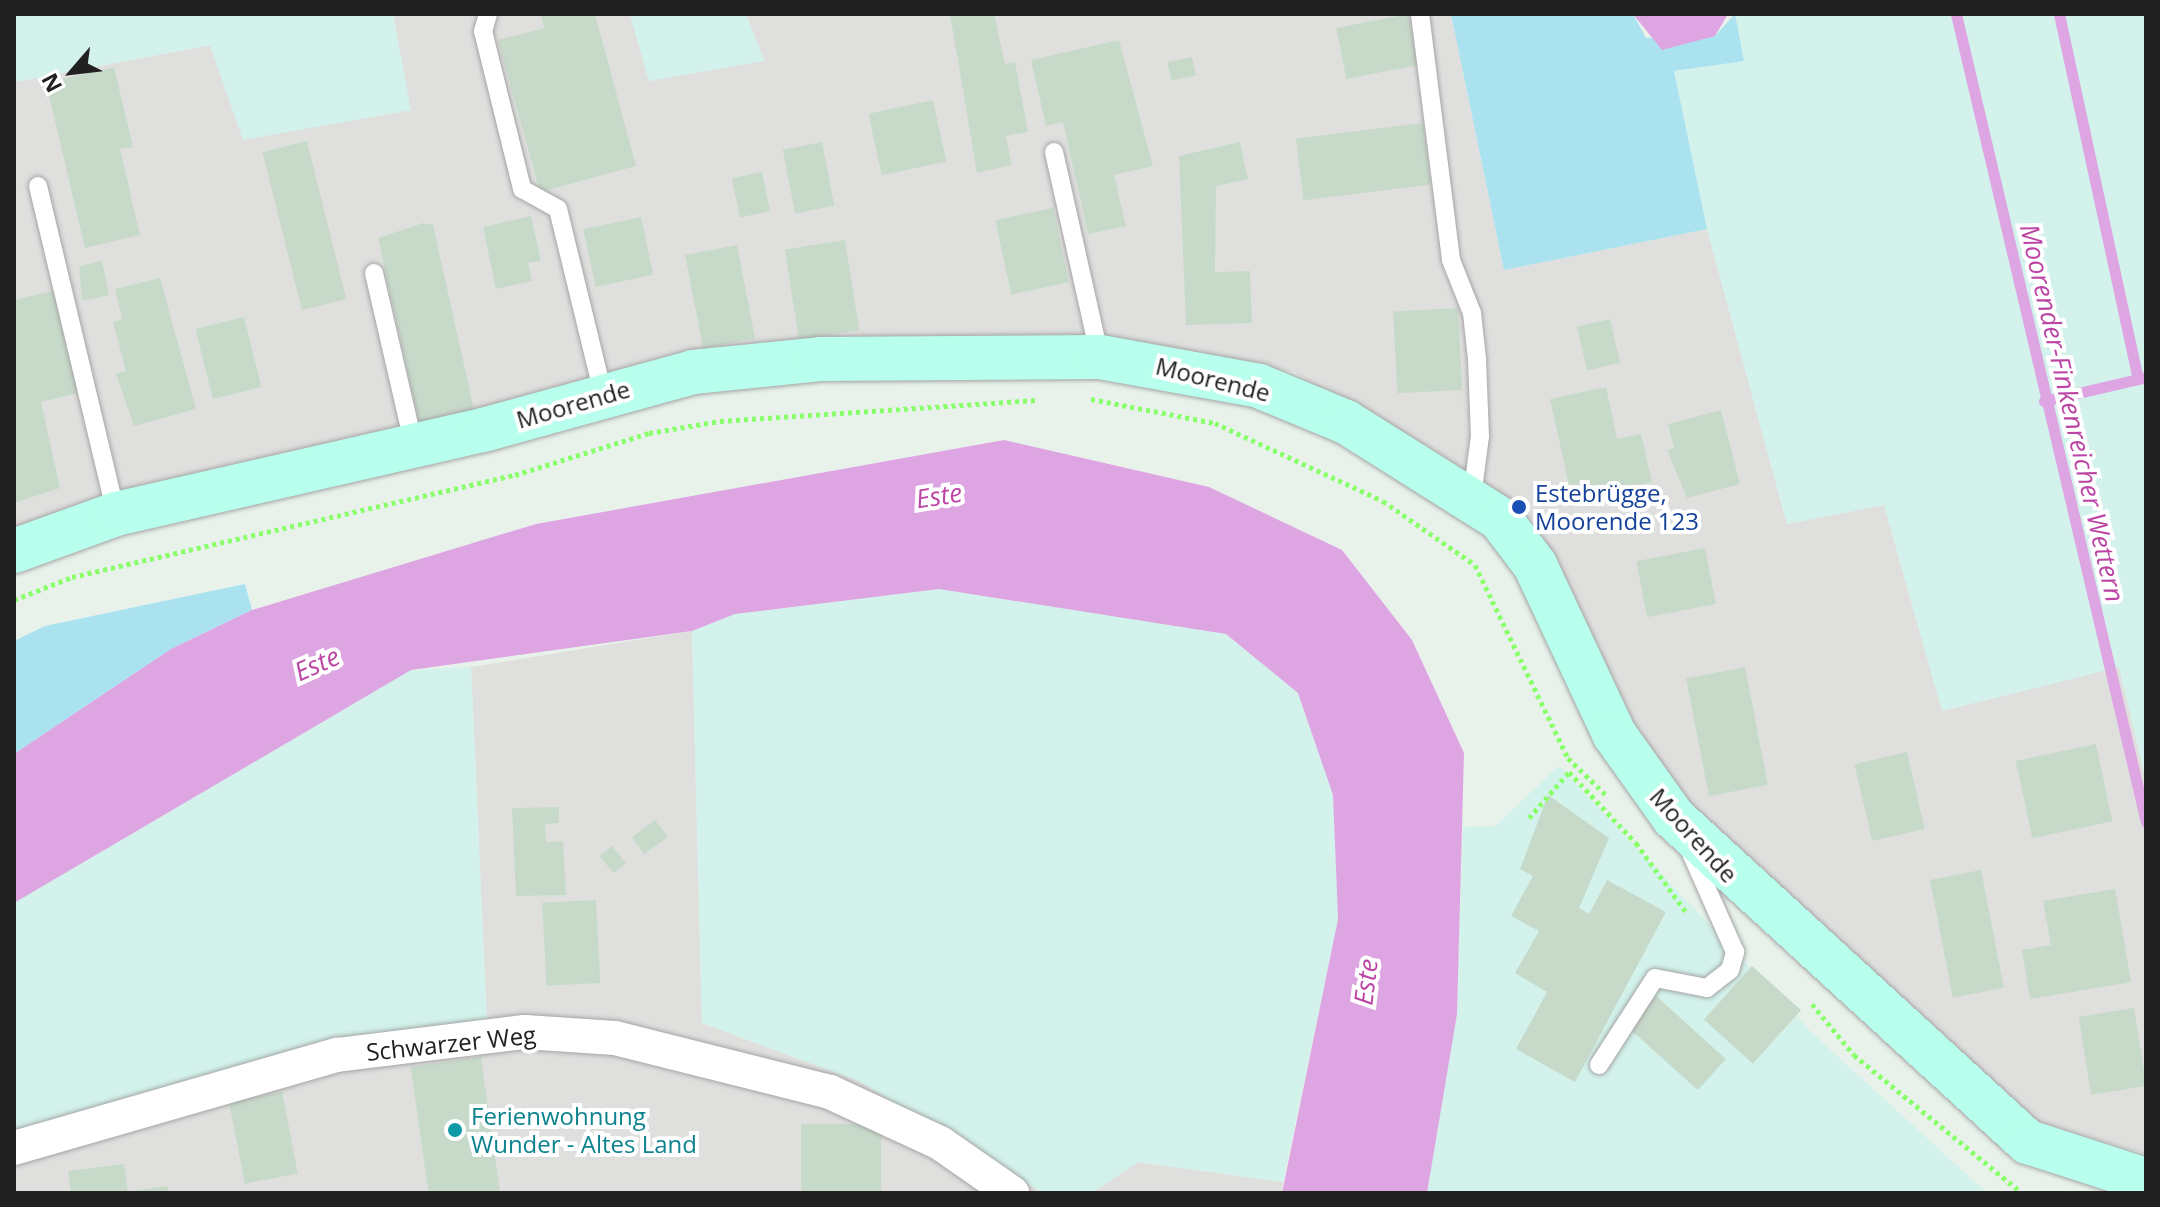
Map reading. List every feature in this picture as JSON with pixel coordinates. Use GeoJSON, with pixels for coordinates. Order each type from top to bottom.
{"type":"FeatureCollection","features":[{"type":"Feature","properties":{"kind":"street","name":"Moorende"},"geometry":{"type":"LineString","coordinates":[[14,551],[116,514],[414,446],[693,372],[820,359],[1100,357],[1259,386],[1346,422],[1472,497],[1524,546],[1661,829],[2028,1142],[2146,1180]]}},
{"type":"Feature","properties":{"kind":"street","name":"Schwarzer Weg"},"geometry":{"type":"LineString","coordinates":[[14,1148],[337,1055],[525,1032],[615,1038],[830,1092],[940,1143],[1012,1193]]}},
{"type":"Feature","properties":{"kind":"lane"},"geometry":{"type":"LineString","coordinates":[[488,14],[483,31],[522,189],[558,209],[603,394]]}},
{"type":"Feature","properties":{"kind":"lane"},"geometry":{"type":"LineString","coordinates":[[1420,14],[1451,260],[1472,313],[1477,359],[1480,436],[1472,497]]}},
{"type":"Feature","properties":{"kind":"lane"},"geometry":{"type":"LineString","coordinates":[[1054,152],[1100,357]]}},
{"type":"Feature","properties":{"kind":"lane"},"geometry":{"type":"LineString","coordinates":[[38,186],[116,514]]}},
{"type":"Feature","properties":{"kind":"lane"},"geometry":{"type":"LineString","coordinates":[[374,273],[414,446]]}},
{"type":"Feature","properties":{"kind":"lane"},"geometry":{"type":"LineString","coordinates":[[1599,1065],[1655,978],[1707,988],[1730,970],[1735,952],[1661,829]]}},
{"type":"Feature","properties":{"kind":"path"},"geometry":{"type":"LineString","coordinates":[[1087,399],[1215,423],[1383,501],[1475,565],[1568,758],[1661,829]]}},
{"type":"Feature","properties":{"kind":"path"},"geometry":{"type":"LineString","coordinates":[[14,600],[100,570],[515,475],[649,433],[899,406],[1056,400]]}},
{"type":"Feature","properties":{"kind":"path"},"geometry":{"type":"LineString","coordinates":[[1529,818],[1569,772],[1636,843],[1730,970]]}},
{"type":"Feature","properties":{"kind":"path"},"geometry":{"type":"LineString","coordinates":[[1812,1004],[1854,1055],[2022,1193]]}},
{"type":"Feature","properties":{"kind":"shaded area"},"geometry":{"type":"Polygon","coordinates":[[[14,14],[393,14],[411,110],[243,140],[210,45],[14,82],[14,14]]]}},
{"type":"Feature","properties":{"kind":"shaded area"},"geometry":{"type":"Polygon","coordinates":[[[393,14],[630,14],[649,81],[764,60],[746,14],[1451,14],[1504,270],[1707,229],[1787,524],[1884,505],[1942,710],[2119,666],[2146,781],[2146,1154],[2017,1115],[1691,811],[1619,707],[1532,520],[1294,372],[1144,347],[830,349],[14,538],[14,82],[211,45],[243,139],[410,110],[393,14]]]}},
{"type":"Feature","properties":{"kind":"shaded area"},"geometry":{"type":"Polygon","coordinates":[[[630,14],[746,14],[764,61],[649,81],[630,14]]]}},
{"type":"Feature","properties":{"kind":"shaded area"},"geometry":{"type":"Polygon","coordinates":[[[1451,14],[1633,14],[1646,38],[1715,36],[1735,14],[1744,61],[1674,71],[1707,229],[1504,270],[1451,14]]]}},
{"type":"Feature","properties":{"kind":"shaded area"},"geometry":{"type":"Polygon","coordinates":[[[1735,14],[2146,14],[2146,780],[2119,667],[1942,711],[1884,505],[1787,524],[1707,229],[1674,71],[1743,61],[1735,14]]]}},
{"type":"Feature","properties":{"kind":"shaded area"},"geometry":{"type":"Polygon","coordinates":[[[245,584],[252,610],[171,649],[14,754],[14,641],[45,626],[245,584]]]}},
{"type":"Feature","properties":{"kind":"shaded area"},"geometry":{"type":"Polygon","coordinates":[[[939,589],[1226,634],[1298,693],[1333,795],[1338,919],[1283,1182],[1138,1162],[1092,1193],[1043,1193],[859,1081],[702,1023],[692,631],[735,614],[939,589]]]}},
{"type":"Feature","properties":{"kind":"shaded area"},"geometry":{"type":"Polygon","coordinates":[[[692,631],[702,1023],[859,1081],[1043,1193],[14,1193],[14,1133],[487,1026],[471,667],[692,631]]]}},
{"type":"Feature","properties":{"kind":"shaded area"},"geometry":{"type":"Polygon","coordinates":[[[471,667],[487,1026],[14,1133],[14,903],[411,670],[471,667]]]}},
{"type":"Feature","properties":{"kind":"shaded area"},"geometry":{"type":"Polygon","coordinates":[[[1559,766],[1811,1032],[1987,1193],[1427,1193],[1457,1014],[1463,827],[1495,826],[1559,766]]]}},
{"type":"Feature","properties":{"kind":"shaded area"},"geometry":{"type":"Polygon","coordinates":[[[1138,1162],[1283,1182],[1282,1193],[1092,1193],[1138,1162]]]}},
{"type":"Feature","properties":{"kind":"water"},"geometry":{"type":"Polygon","coordinates":[[[1633,14],[1728,14],[1715,36],[1662,50],[1633,14]]]}},
{"type":"Feature","properties":{"kind":"water","name":"Este"},"geometry":{"type":"Polygon","coordinates":[[[1004,440],[1209,487],[1342,550],[1412,640],[1464,753],[1457,1014],[1427,1193],[1282,1193],[1338,919],[1333,795],[1298,693],[1226,634],[939,589],[735,614],[692,631],[411,670],[14,903],[14,754],[171,649],[252,610],[536,524],[1004,440]]]}},
{"type":"Feature","properties":{"kind":"building"},"geometry":{"type":"Polygon","coordinates":[[[541,14],[595,14],[636,166],[540,192],[498,40],[544,28],[541,14]]]}},
{"type":"Feature","properties":{"kind":"building"},"geometry":{"type":"Polygon","coordinates":[[[950,14],[994,14],[1005,64],[1015,62],[1028,132],[1006,136],[1012,165],[977,173],[950,14]]]}},
{"type":"Feature","properties":{"kind":"building"},"geometry":{"type":"Polygon","coordinates":[[[1408,14],[1418,65],[1346,79],[1336,28],[1408,14]]]}},
{"type":"Feature","properties":{"kind":"building"},"geometry":{"type":"Polygon","coordinates":[[[1119,40],[1153,166],[1114,175],[1126,226],[1088,234],[1063,122],[1046,126],[1031,60],[1119,40]]]}},
{"type":"Feature","properties":{"kind":"building"},"geometry":{"type":"Polygon","coordinates":[[[1192,57],[1196,76],[1171,81],[1168,62],[1192,57]]]}},
{"type":"Feature","properties":{"kind":"building"},"geometry":{"type":"Polygon","coordinates":[[[114,67],[133,147],[120,149],[140,235],[85,248],[46,83],[114,67]]]}},
{"type":"Feature","properties":{"kind":"building"},"geometry":{"type":"Polygon","coordinates":[[[933,100],[946,162],[882,175],[868,114],[933,100]]]}},
{"type":"Feature","properties":{"kind":"building"},"geometry":{"type":"Polygon","coordinates":[[[1423,123],[1431,185],[1304,200],[1296,139],[1423,123]]]}},
{"type":"Feature","properties":{"kind":"building"},"geometry":{"type":"Polygon","coordinates":[[[307,141],[346,299],[302,310],[262,152],[307,141]]]}},
{"type":"Feature","properties":{"kind":"building"},"geometry":{"type":"Polygon","coordinates":[[[822,142],[834,206],[795,213],[783,150],[822,142]]]}},
{"type":"Feature","properties":{"kind":"building"},"geometry":{"type":"Polygon","coordinates":[[[1240,142],[1248,179],[1216,186],[1215,272],[1250,271],[1252,323],[1186,325],[1179,156],[1240,142]]]}},
{"type":"Feature","properties":{"kind":"building"},"geometry":{"type":"Polygon","coordinates":[[[762,172],[770,211],[740,218],[732,178],[762,172]]]}},
{"type":"Feature","properties":{"kind":"building"},"geometry":{"type":"Polygon","coordinates":[[[1053,208],[1069,282],[1011,295],[995,220],[1053,208]]]}},
{"type":"Feature","properties":{"kind":"building"},"geometry":{"type":"Polygon","coordinates":[[[531,216],[541,261],[528,263],[532,281],[496,289],[483,227],[531,216]]]}},
{"type":"Feature","properties":{"kind":"building"},"geometry":{"type":"Polygon","coordinates":[[[641,217],[653,275],[596,287],[583,229],[641,217]]]}},
{"type":"Feature","properties":{"kind":"building"},"geometry":{"type":"Polygon","coordinates":[[[423,223],[433,225],[475,414],[420,426],[378,238],[423,223]]]}},
{"type":"Feature","properties":{"kind":"building"},"geometry":{"type":"Polygon","coordinates":[[[845,240],[859,330],[799,339],[785,250],[845,240]]]}},
{"type":"Feature","properties":{"kind":"building"},"geometry":{"type":"Polygon","coordinates":[[[737,245],[755,338],[703,348],[685,255],[737,245]]]}},
{"type":"Feature","properties":{"kind":"building"},"geometry":{"type":"Polygon","coordinates":[[[102,261],[109,295],[82,301],[79,266],[102,261]]]}},
{"type":"Feature","properties":{"kind":"building"},"geometry":{"type":"Polygon","coordinates":[[[160,278],[196,409],[134,426],[116,374],[126,371],[113,322],[122,319],[115,289],[160,278]]]}},
{"type":"Feature","properties":{"kind":"building"},"geometry":{"type":"Polygon","coordinates":[[[58,290],[82,392],[41,402],[60,488],[14,503],[14,300],[58,290]]]}},
{"type":"Feature","properties":{"kind":"building"},"geometry":{"type":"Polygon","coordinates":[[[1458,308],[1462,390],[1397,393],[1393,311],[1458,308]]]}},
{"type":"Feature","properties":{"kind":"building"},"geometry":{"type":"Polygon","coordinates":[[[244,317],[261,387],[213,399],[195,329],[244,317]]]}},
{"type":"Feature","properties":{"kind":"building"},"geometry":{"type":"Polygon","coordinates":[[[1610,319],[1620,363],[1587,370],[1577,327],[1610,319]]]}},
{"type":"Feature","properties":{"kind":"building"},"geometry":{"type":"Polygon","coordinates":[[[1606,387],[1617,439],[1641,434],[1652,482],[1572,499],[1550,399],[1606,387]]]}},
{"type":"Feature","properties":{"kind":"building"},"geometry":{"type":"Polygon","coordinates":[[[1721,410],[1740,484],[1687,498],[1667,450],[1674,448],[1668,424],[1721,410]]]}},
{"type":"Feature","properties":{"kind":"building"},"geometry":{"type":"Polygon","coordinates":[[[1705,548],[1716,604],[1647,617],[1636,561],[1705,548]]]}},
{"type":"Feature","properties":{"kind":"building"},"geometry":{"type":"Polygon","coordinates":[[[1745,667],[1768,785],[1709,796],[1686,678],[1745,667]]]}},
{"type":"Feature","properties":{"kind":"building"},"geometry":{"type":"Polygon","coordinates":[[[2096,744],[2112,821],[2032,838],[2016,761],[2096,744]]]}},
{"type":"Feature","properties":{"kind":"building"},"geometry":{"type":"Polygon","coordinates":[[[1907,752],[1925,829],[1872,841],[1854,764],[1907,752]]]}},
{"type":"Feature","properties":{"kind":"building"},"geometry":{"type":"Polygon","coordinates":[[[1548,795],[1609,838],[1579,908],[1589,914],[1607,880],[1666,912],[1575,1082],[1516,1049],[1547,992],[1515,973],[1539,931],[1511,916],[1533,876],[1520,869],[1548,795]]]}},
{"type":"Feature","properties":{"kind":"building"},"geometry":{"type":"Polygon","coordinates":[[[559,807],[559,823],[545,824],[546,842],[563,841],[566,895],[516,896],[512,808],[559,807]]]}},
{"type":"Feature","properties":{"kind":"building"},"geometry":{"type":"Polygon","coordinates":[[[655,820],[668,837],[644,854],[632,837],[655,820]]]}},
{"type":"Feature","properties":{"kind":"building"},"geometry":{"type":"Polygon","coordinates":[[[612,846],[626,863],[613,873],[600,856],[612,846]]]}},
{"type":"Feature","properties":{"kind":"building"},"geometry":{"type":"Polygon","coordinates":[[[1981,870],[2004,988],[1953,998],[1930,880],[1981,870]]]}},
{"type":"Feature","properties":{"kind":"building"},"geometry":{"type":"Polygon","coordinates":[[[2115,889],[2131,982],[2030,999],[2022,950],[2051,945],[2043,901],[2115,889]]]}},
{"type":"Feature","properties":{"kind":"building"},"geometry":{"type":"Polygon","coordinates":[[[596,900],[600,983],[546,986],[542,903],[596,900]]]}},
{"type":"Feature","properties":{"kind":"building"},"geometry":{"type":"Polygon","coordinates":[[[1752,966],[1801,1010],[1753,1064],[1704,1020],[1752,966]]]}},
{"type":"Feature","properties":{"kind":"building"},"geometry":{"type":"Polygon","coordinates":[[[1656,996],[1726,1059],[1698,1090],[1628,1027],[1656,996]]]}},
{"type":"Feature","properties":{"kind":"building"},"geometry":{"type":"Polygon","coordinates":[[[2134,1008],[2146,1086],[2091,1095],[2079,1017],[2134,1008]]]}},
{"type":"Feature","properties":{"kind":"building","name":"Ferienwohnung Wunder - Altes Land"},"geometry":{"type":"Polygon","coordinates":[[[481,1057],[500,1193],[428,1193],[411,1067],[481,1057]]]}},
{"type":"Feature","properties":{"kind":"building"},"geometry":{"type":"Polygon","coordinates":[[[282,1092],[298,1173],[245,1184],[229,1102],[282,1092]]]}},
{"type":"Feature","properties":{"kind":"building"},"geometry":{"type":"Polygon","coordinates":[[[801,1124],[881,1124],[881,1193],[801,1193],[801,1124]]]}},
{"type":"Feature","properties":{"kind":"building"},"geometry":{"type":"Polygon","coordinates":[[[124,1164],[128,1193],[71,1193],[68,1171],[124,1164]]]}},
{"type":"Feature","properties":{"kind":"building"},"geometry":{"type":"Polygon","coordinates":[[[168,1186],[169,1193],[132,1193],[132,1191],[168,1186]]]}},
{"type":"Feature","properties":{"kind":"waterway","name":"Moorender-Finkenreicher Wettern"},"geometry":{"type":"LineString","coordinates":[[1956,14],[2146,822]]}},
{"type":"Feature","properties":{"kind":"waterway"},"geometry":{"type":"LineString","coordinates":[[2059,14],[2138,379]]}},
{"type":"Feature","properties":{"kind":"waterway"},"geometry":{"type":"LineString","coordinates":[[2044,401],[2146,377]]}},
{"type":"Feature","properties":{"kind":"place","name":"Estebrügge, Moorende 123"},"geometry":{"type":"Point","coordinates":[1519,507]}},
{"type":"Feature","properties":{"kind":"place","name":"Ferienwohnung Wunder - Altes Land"},"geometry":{"type":"Point","coordinates":[455,1130]}}]}
